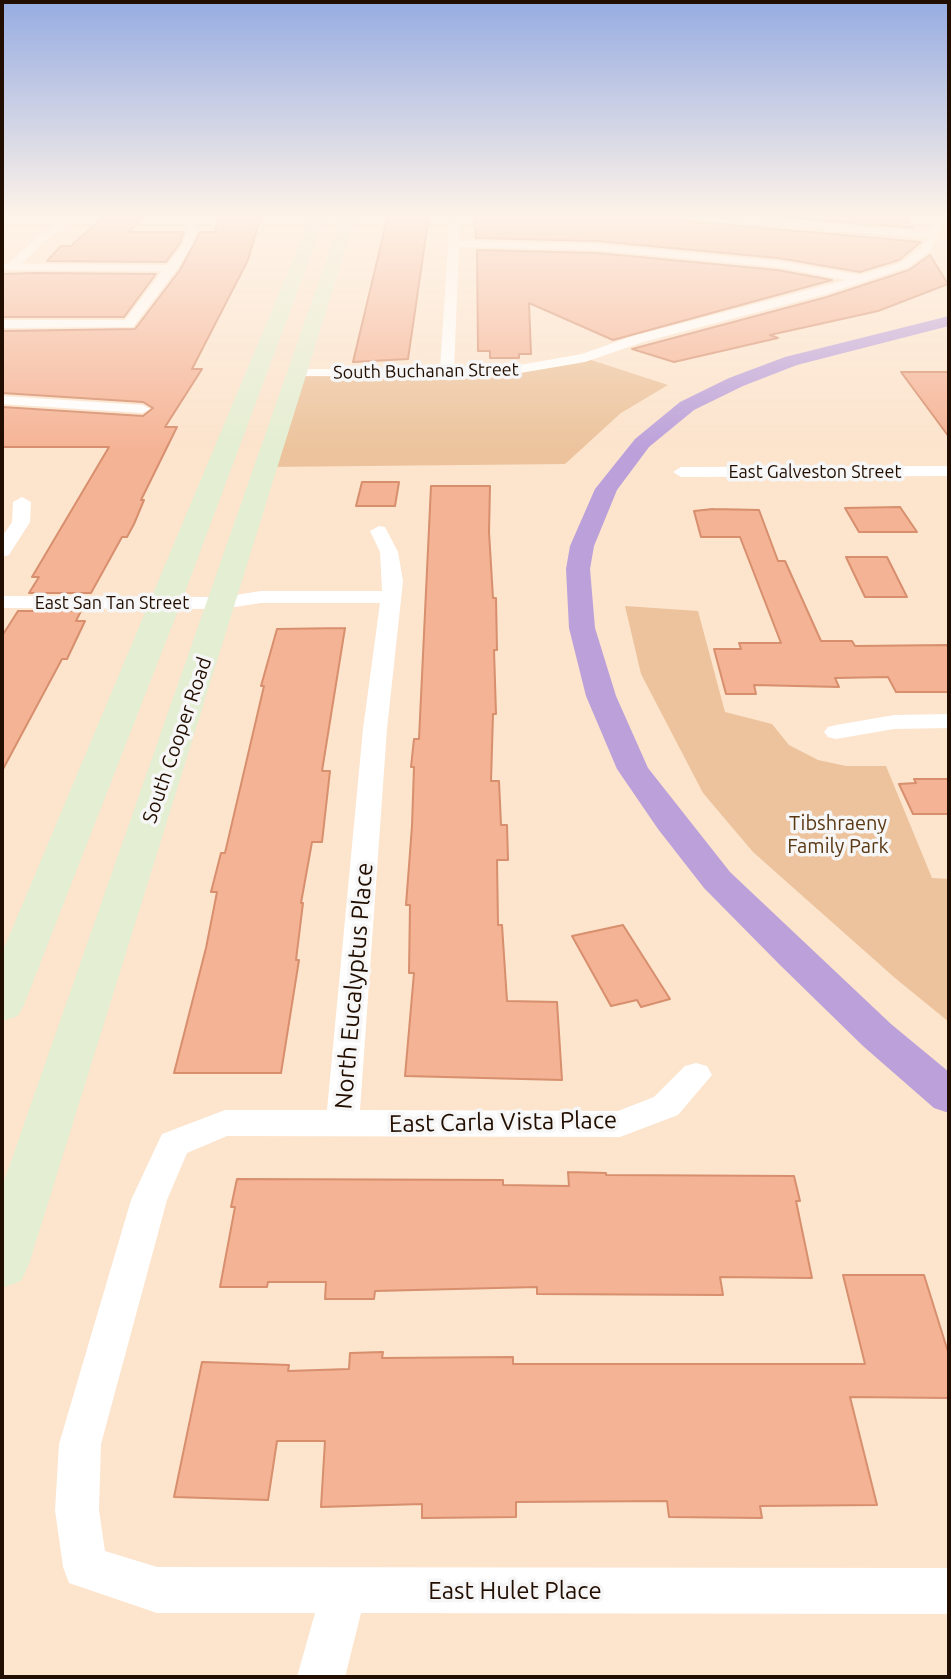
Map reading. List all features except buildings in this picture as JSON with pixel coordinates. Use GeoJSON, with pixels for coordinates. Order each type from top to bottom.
{"type":"FeatureCollection","features":[{"type":"Feature","properties":{"kind":"main road"},"geometry":{"type":"LineString","coordinates":[[2,1005],[289,293]]}},
{"type":"Feature","properties":{"kind":"main road","name":"South Cooper Road"},"geometry":{"type":"LineString","coordinates":[[2,1264],[324,293]]}},
{"type":"Feature","properties":{"kind":"main road"},"geometry":{"type":"LineString","coordinates":[[258,373],[298,373]]}},
{"type":"Feature","properties":{"kind":"street"},"geometry":{"type":"LineString","coordinates":[[2,324],[129,324],[153,293]]}},
{"type":"Feature","properties":{"kind":"street"},"geometry":{"type":"LineString","coordinates":[[447,373],[452,293]]}},
{"type":"Feature","properties":{"kind":"street","name":"South Buchanan Street"},"geometry":{"type":"LineString","coordinates":[[298,373],[497,373],[585,358],[692,323],[808,293]]}},
{"type":"Feature","properties":{"kind":"street"},"geometry":{"type":"LineString","coordinates":[[2,400],[143,409]]}},
{"type":"Feature","properties":{"kind":"street","name":"East Galveston Street"},"geometry":{"type":"LineString","coordinates":[[681,472],[949,471]]}},
{"type":"Feature","properties":{"kind":"street"},"geometry":{"type":"LineString","coordinates":[[2,551],[21,522],[22,502]]}},
{"type":"Feature","properties":{"kind":"street","name":"North Eucalyptus Place"},"geometry":{"type":"LineString","coordinates":[[85,1567],[77,1510],[80,1444],[149,1200],[174,1144],[225,1123],[342,1123],[375,729],[393,581],[389,552],[379,531]]}},
{"type":"Feature","properties":{"kind":"street","name":"East San Tan Street"},"geometry":{"type":"LineString","coordinates":[[2,602],[222,603],[256,612],[391,604]]}},
{"type":"Feature","properties":{"kind":"street"},"geometry":{"type":"LineString","coordinates":[[836,732],[894,722],[949,721]]}},
{"type":"Feature","properties":{"kind":"street","name":"East Carla Vista Place"},"geometry":{"type":"LineString","coordinates":[[342,1123],[620,1124],[666,1106],[696,1075]]}},
{"type":"Feature","properties":{"kind":"street","name":"East Hulet Place"},"geometry":{"type":"LineString","coordinates":[[85,1567],[157,1590],[949,1591]]}},
{"type":"Feature","properties":{"kind":"street"},"geometry":{"type":"LineString","coordinates":[[321,1677],[344,1590]]}},
{"type":"Feature","properties":{"kind":"green space"},"geometry":{"type":"Polygon","coordinates":[[[585,358],[668,385],[621,413],[565,464],[264,467],[298,373],[497,373],[585,358]]]}},
{"type":"Feature","properties":{"kind":"green space","name":"Tibshraeny Family Park"},"geometry":{"type":"Polygon","coordinates":[[[625,606],[698,611],[725,712],[772,724],[789,745],[818,760],[846,766],[886,766],[932,878],[949,879],[949,1022],[753,852],[703,793],[641,674],[625,606]]]}},
{"type":"Feature","properties":{"kind":"waterway"},"geometry":{"type":"LineString","coordinates":[[949,321],[791,361],[736,382],[687,406],[642,443],[606,489],[582,546],[578,569],[582,628],[601,696],[633,769],[670,822],[717,880],[793,956],[877,1035],[949,1096]]}}]}
